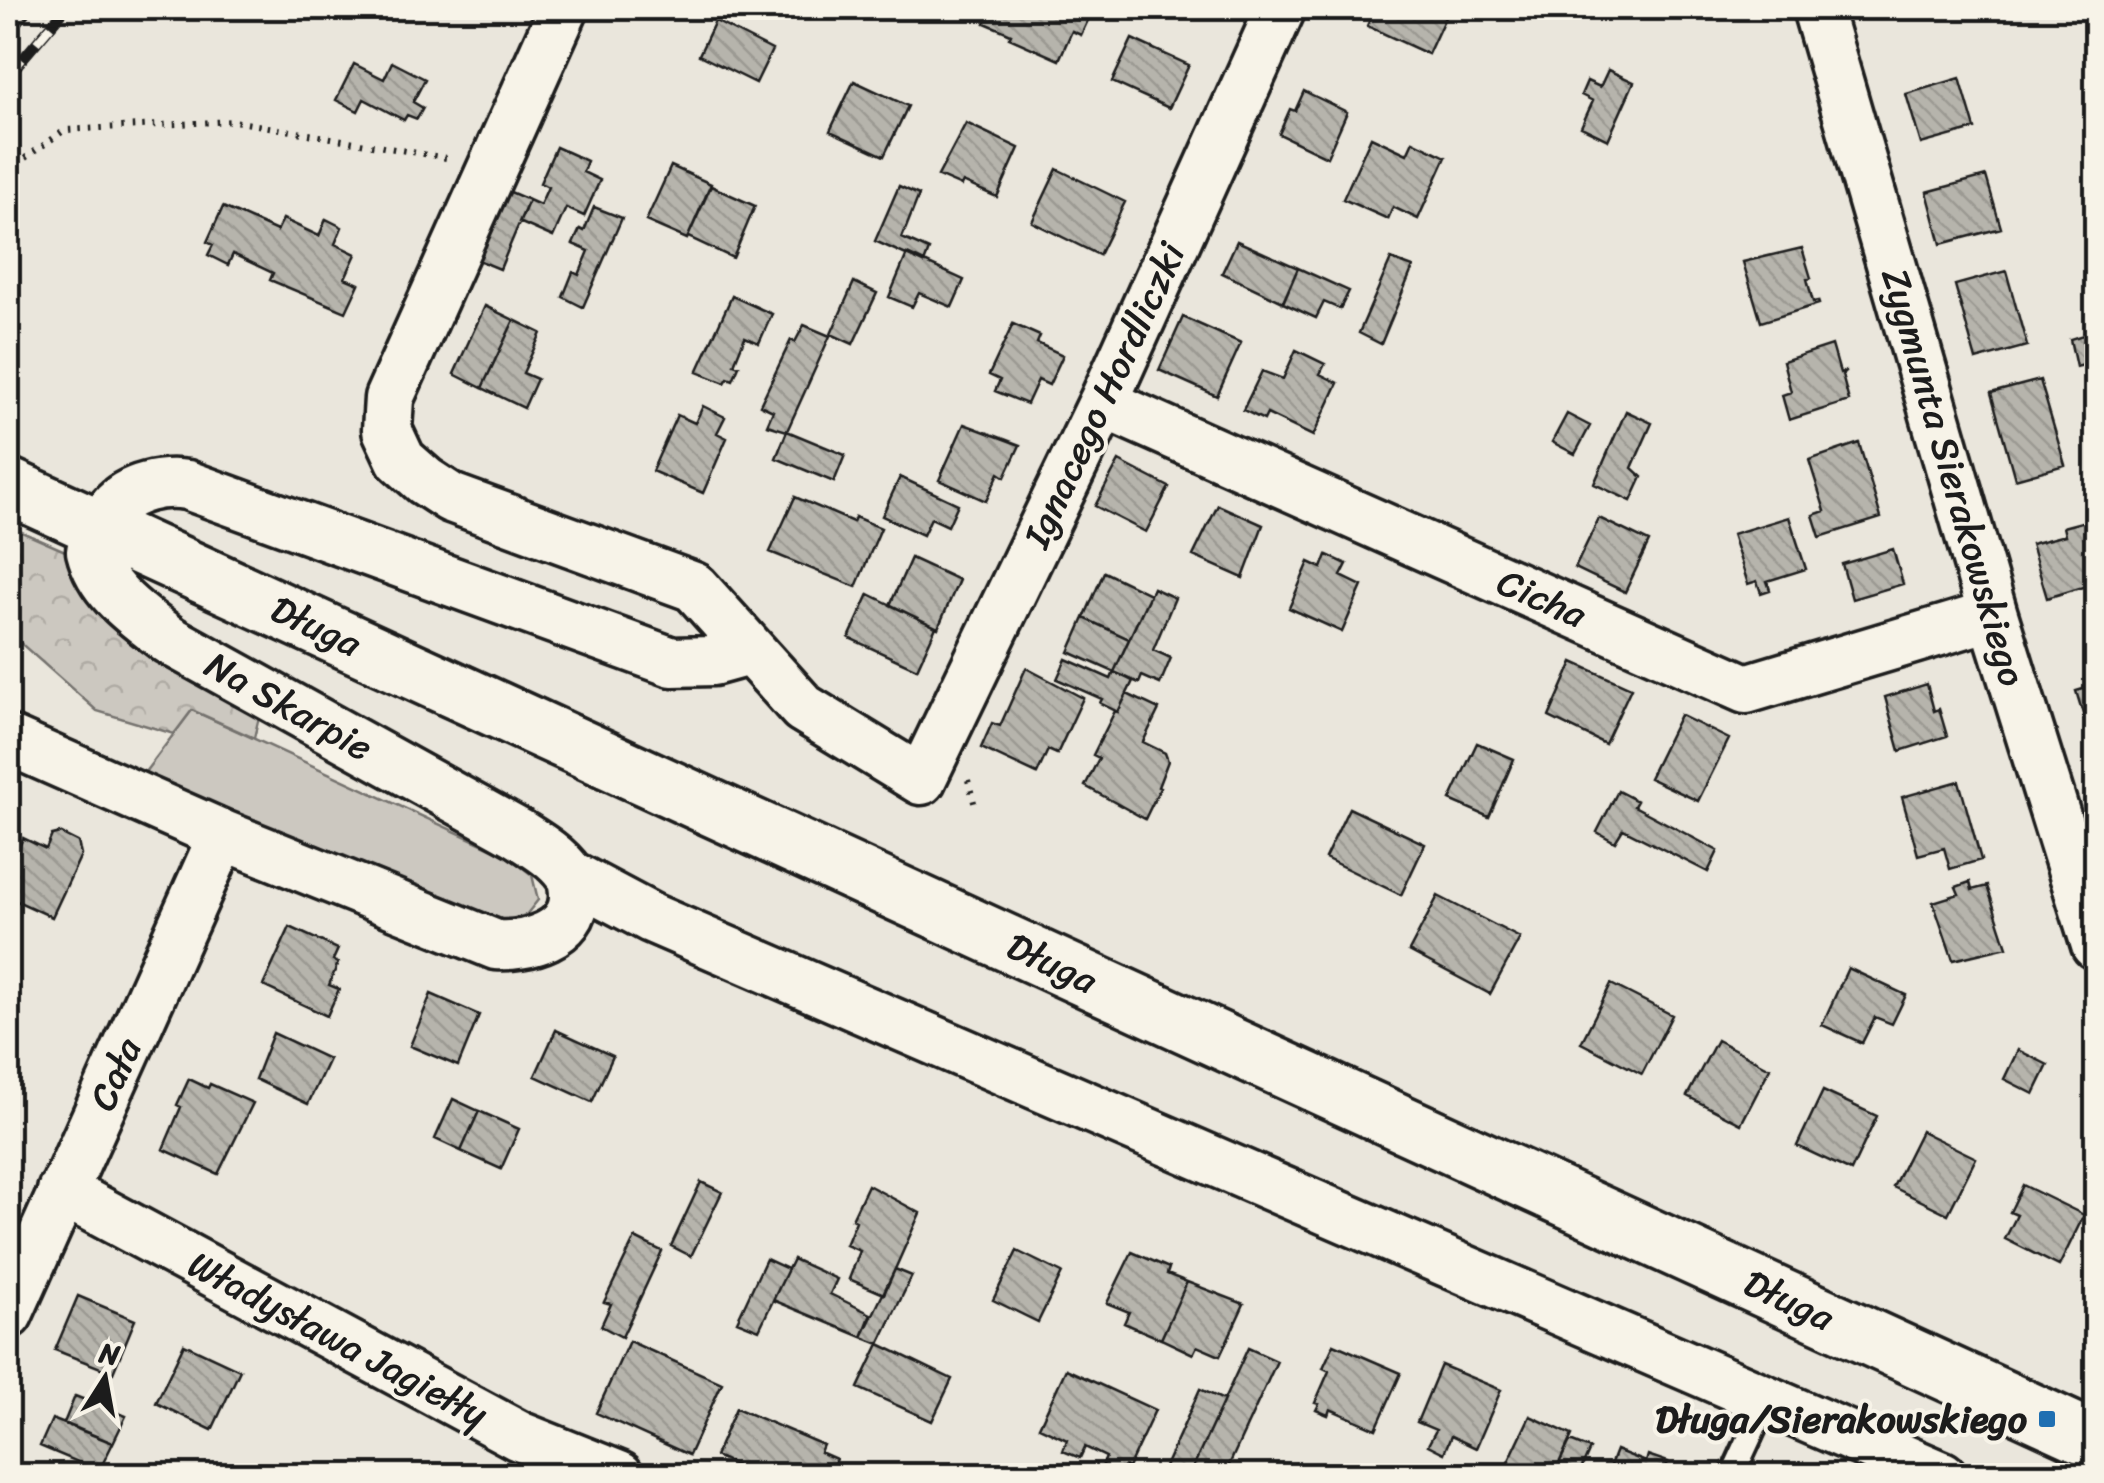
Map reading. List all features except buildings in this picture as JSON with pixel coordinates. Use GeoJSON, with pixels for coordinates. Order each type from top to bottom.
{"type":"FeatureCollection","features":[{"type":"Feature","properties":{"kind":"main road","name":"Długa"},"geometry":{"type":"LineString","coordinates":[[8,486],[2096,1442]]}},
{"type":"Feature","properties":{"kind":"street"},"geometry":{"type":"LineString","coordinates":[[102,528],[114,506],[138,491],[165,482],[187,484],[672,662],[713,660],[749,650],[694,586],[450,498],[401,460],[387,430],[389,398],[564,8]]}},
{"type":"Feature","properties":{"kind":"street","name":"Ignacego Hordliczki"},"geometry":{"type":"LineString","coordinates":[[749,650],[803,708],[921,780],[1103,403],[1281,8]]}},
{"type":"Feature","properties":{"kind":"street","name":"Zygmunta Sierakowskiego"},"geometry":{"type":"LineString","coordinates":[[1816,8],[1993,614],[2096,945]]}},
{"type":"Feature","properties":{"kind":"street","name":"Cicha"},"geometry":{"type":"LineString","coordinates":[[1103,403],[1746,689],[1993,614]]}},
{"type":"Feature","properties":{"kind":"street","name":"Na Skarpie"},"geometry":{"type":"LineString","coordinates":[[102,528],[91,550],[104,583],[169,640],[518,833],[546,851],[570,875]]}},
{"type":"Feature","properties":{"kind":"street"},"geometry":{"type":"LineString","coordinates":[[8,740],[223,835],[496,945],[515,946],[540,940],[566,920],[574,904],[570,875]]}},
{"type":"Feature","properties":{"kind":"street","name":"Cała"},"geometry":{"type":"LineString","coordinates":[[8,1314],[223,835]]}},
{"type":"Feature","properties":{"kind":"street"},"geometry":{"type":"LineString","coordinates":[[570,875],[650,918],[1942,1476]]}},
{"type":"Feature","properties":{"kind":"street","name":"Władysława Jagiełły"},"geometry":{"type":"LineString","coordinates":[[62,1192],[519,1436],[619,1476]]}},
{"type":"Feature","properties":{"kind":"lane"},"geometry":{"type":"LineString","coordinates":[[1732,1476],[1768,1400]]}},
{"type":"Feature","properties":{"kind":"path"},"geometry":{"type":"LineString","coordinates":[[8,170],[65,130],[234,122],[493,166]]}},
{"type":"Feature","properties":{"kind":"green space"},"geometry":{"type":"Polygon","coordinates":[[[8,526],[72,554],[86,598],[108,622],[260,713],[254,738],[192,710],[174,734],[97,711],[8,632],[8,526]]]}},
{"type":"Feature","properties":{"kind":"green space"},"geometry":{"type":"Polygon","coordinates":[[[192,710],[506,855],[532,875],[538,900],[526,915],[498,923],[139,780],[192,710]]]}},
{"type":"Feature","properties":{"kind":"railway"},"geometry":{"type":"LineString","coordinates":[[8,32],[29,8]]}},
{"type":"Feature","properties":{"kind":"railway"},"geometry":{"type":"LineString","coordinates":[[8,76],[66,8]]}},
{"type":"Feature","properties":{"kind":"place","name":"Długa/Sierakowskiego"},"geometry":{"type":"Point","coordinates":[2047,1419]}}]}
